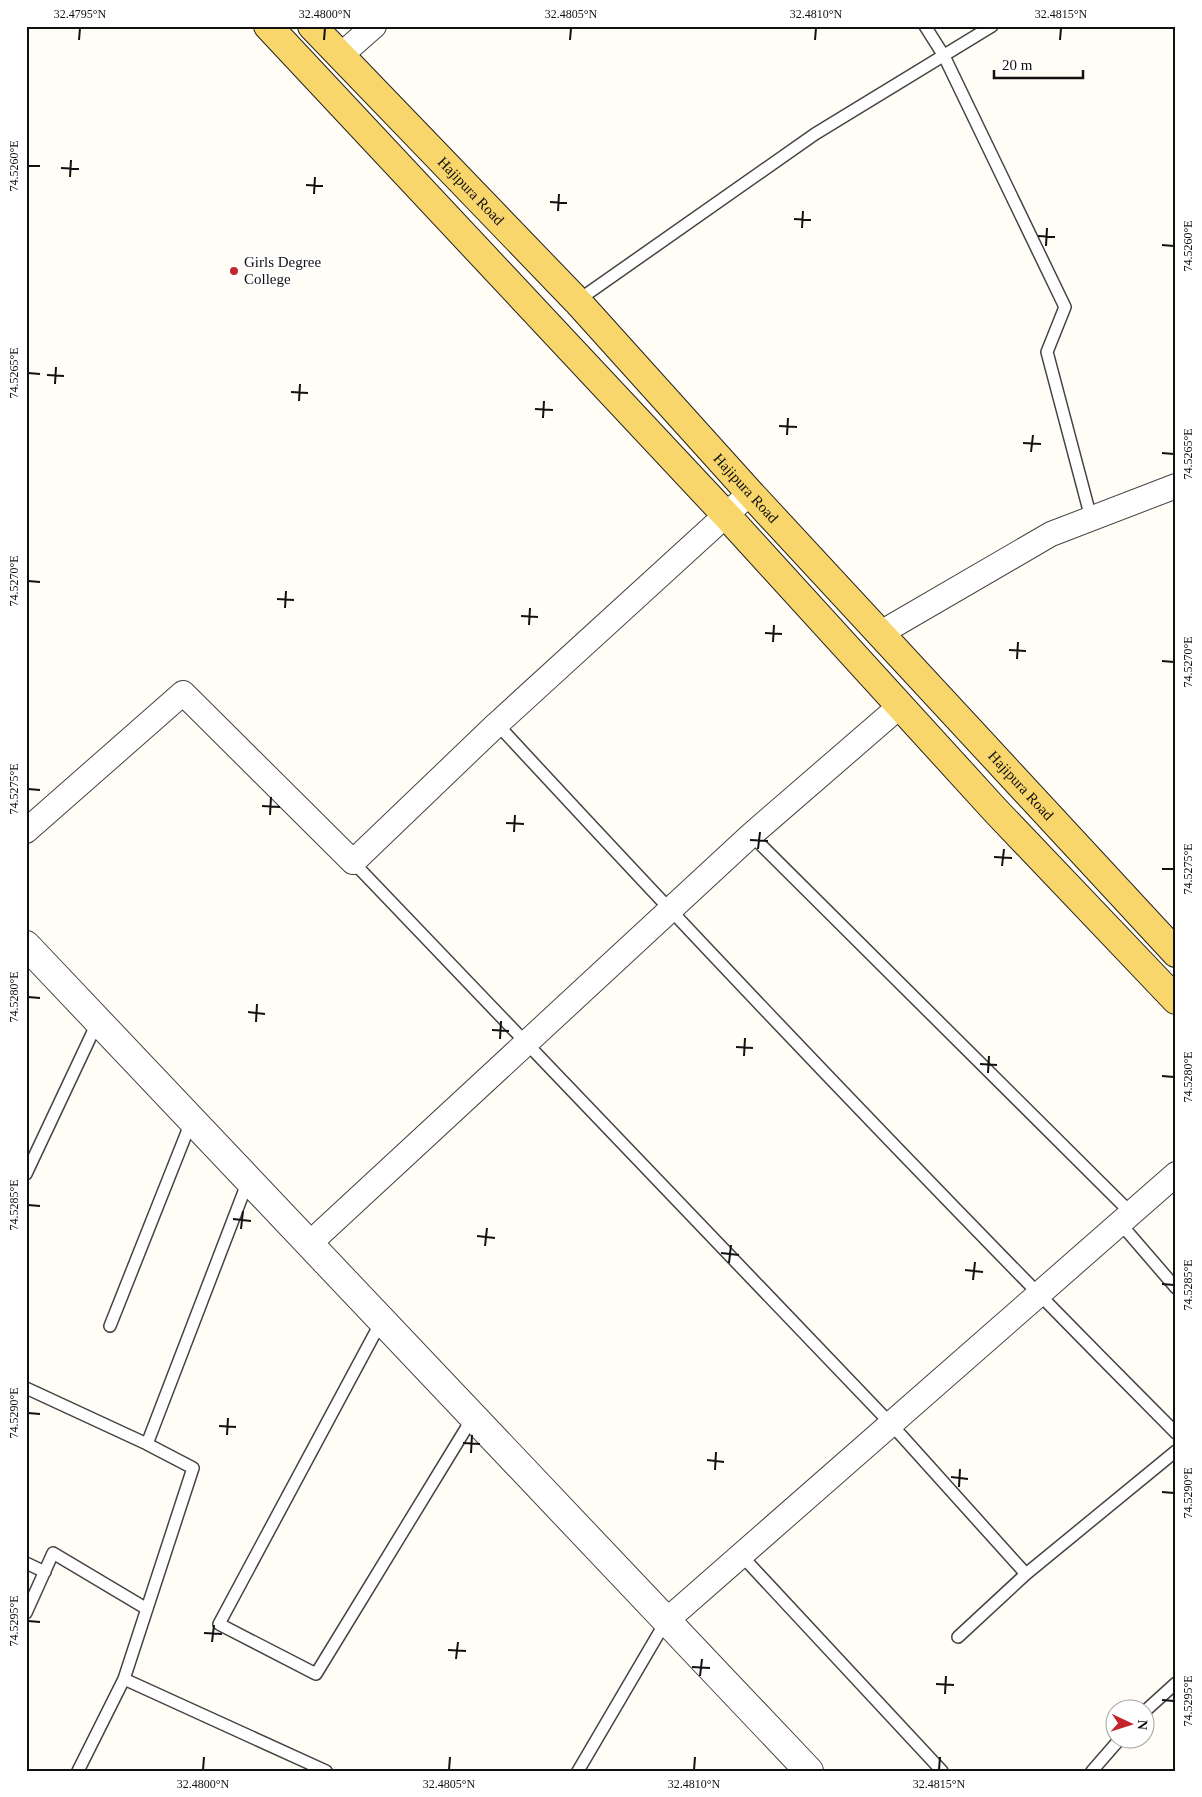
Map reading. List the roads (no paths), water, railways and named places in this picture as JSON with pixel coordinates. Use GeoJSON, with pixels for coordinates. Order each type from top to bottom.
{"type":"FeatureCollection","features":[{"type":"Feature","properties":{"kind":"main road"},"geometry":{"type":"LineString","coordinates":[[268,26],[726,515],[1002,817],[1176,1000]]}},
{"type":"Feature","properties":{"kind":"main road","name":"Hajipura Road"},"geometry":{"type":"LineString","coordinates":[[312,26],[577,301],[879,634],[1176,953]]}},
{"type":"Feature","properties":{"kind":"street"},"geometry":{"type":"LineString","coordinates":[[341,55],[374,26]]}},
{"type":"Feature","properties":{"kind":"street"},"geometry":{"type":"LineString","coordinates":[[879,634],[1051,534],[1176,486]]}},
{"type":"Feature","properties":{"kind":"street"},"geometry":{"type":"LineString","coordinates":[[26,831],[183,693],[353,862],[497,724],[750,493]]}},
{"type":"Feature","properties":{"kind":"street"},"geometry":{"type":"LineString","coordinates":[[309,1244],[752,835],[900,706]]}},
{"type":"Feature","properties":{"kind":"street"},"geometry":{"type":"LineString","coordinates":[[26,945],[809,1771]]}},
{"type":"Feature","properties":{"kind":"street"},"geometry":{"type":"LineString","coordinates":[[666,1621],[1176,1174]]}},
{"type":"Feature","properties":{"kind":"lane"},"geometry":{"type":"LineString","coordinates":[[925,26],[944,56],[1066,307],[1047,352],[1092,518]]}},
{"type":"Feature","properties":{"kind":"lane"},"geometry":{"type":"LineString","coordinates":[[577,301],[815,134],[992,26]]}},
{"type":"Feature","properties":{"kind":"lane"},"geometry":{"type":"LineString","coordinates":[[497,724],[670,911],[1038,1295],[1176,1433]]}},
{"type":"Feature","properties":{"kind":"lane"},"geometry":{"type":"LineString","coordinates":[[752,835],[1125,1218],[1176,1288]]}},
{"type":"Feature","properties":{"kind":"lane"},"geometry":{"type":"LineString","coordinates":[[353,862],[891,1424],[1026,1574]]}},
{"type":"Feature","properties":{"kind":"lane"},"geometry":{"type":"LineString","coordinates":[[26,1174],[98,1021]]}},
{"type":"Feature","properties":{"kind":"lane"},"geometry":{"type":"LineString","coordinates":[[110,1326],[192,1120]]}},
{"type":"Feature","properties":{"kind":"lane"},"geometry":{"type":"LineString","coordinates":[[147,1444],[249,1180]]}},
{"type":"Feature","properties":{"kind":"lane"},"geometry":{"type":"LineString","coordinates":[[382,1320],[218,1624],[316,1674],[473,1417]]}},
{"type":"Feature","properties":{"kind":"lane"},"geometry":{"type":"LineString","coordinates":[[26,1388],[147,1444],[193,1468],[124,1679],[78,1771]]}},
{"type":"Feature","properties":{"kind":"lane"},"geometry":{"type":"LineString","coordinates":[[958,1638],[1026,1574],[1176,1451]]}},
{"type":"Feature","properties":{"kind":"lane"},"geometry":{"type":"LineString","coordinates":[[26,1614],[53,1554],[148,1609]]}},
{"type":"Feature","properties":{"kind":"lane"},"geometry":{"type":"LineString","coordinates":[[741,1555],[942,1771]]}},
{"type":"Feature","properties":{"kind":"lane"},"geometry":{"type":"LineString","coordinates":[[26,1563],[45,1572]]}},
{"type":"Feature","properties":{"kind":"lane"},"geometry":{"type":"LineString","coordinates":[[578,1771],[666,1621]]}},
{"type":"Feature","properties":{"kind":"lane"},"geometry":{"type":"LineString","coordinates":[[124,1679],[326,1771]]}},
{"type":"Feature","properties":{"kind":"lane"},"geometry":{"type":"LineString","coordinates":[[1154,1703],[1176,1683]]}},
{"type":"Feature","properties":{"kind":"lane"},"geometry":{"type":"LineString","coordinates":[[1092,1771],[1110,1750]]}},
{"type":"Feature","properties":{"kind":"place","name":"Girls Degree College"},"geometry":{"type":"Point","coordinates":[234,271]}}]}
